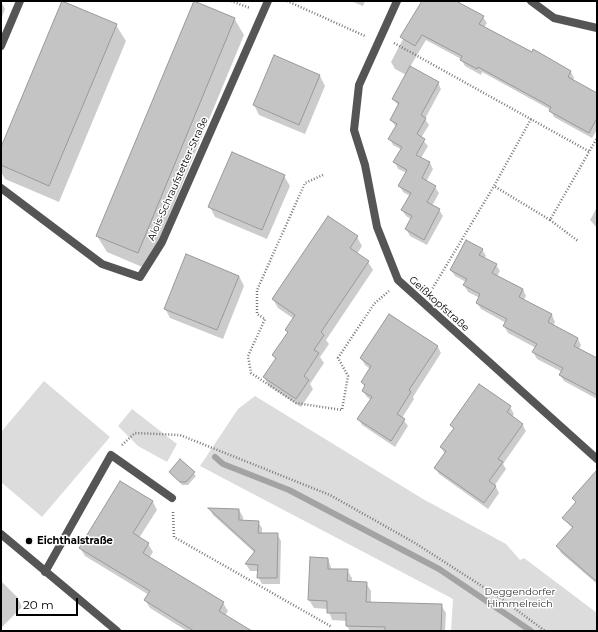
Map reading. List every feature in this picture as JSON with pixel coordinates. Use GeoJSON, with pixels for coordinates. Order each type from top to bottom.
{"type":"FeatureCollection","features":[{"type":"Feature","properties":{"kind":"street"},"geometry":{"type":"LineString","coordinates":[[1,46],[20,1]]}},
{"type":"Feature","properties":{"kind":"street","name":"Alois-Schraufstetter-Straße"},"geometry":{"type":"LineString","coordinates":[[1,188],[102,264],[140,277],[162,242],[268,1]]}},
{"type":"Feature","properties":{"kind":"street","name":"Geißkopfstraße"},"geometry":{"type":"LineString","coordinates":[[397,1],[359,85],[354,130],[365,165],[377,227],[400,282],[597,459]]}},
{"type":"Feature","properties":{"kind":"street"},"geometry":{"type":"LineString","coordinates":[[531,1],[554,18],[597,28]]}},
{"type":"Feature","properties":{"kind":"street"},"geometry":{"type":"LineString","coordinates":[[45,572],[111,455],[172,498]]}},
{"type":"Feature","properties":{"kind":"street"},"geometry":{"type":"LineString","coordinates":[[1,534],[116,631]]}},
{"type":"Feature","properties":{"kind":"path"},"geometry":{"type":"LineString","coordinates":[[231,1],[263,13]]}},
{"type":"Feature","properties":{"kind":"path"},"geometry":{"type":"LineString","coordinates":[[287,1],[380,39],[590,152]]}},
{"type":"Feature","properties":{"kind":"path"},"geometry":{"type":"LineString","coordinates":[[424,303],[494,186],[530,119]]}},
{"type":"Feature","properties":{"kind":"path"},"geometry":{"type":"LineString","coordinates":[[550,220],[597,138]]}},
{"type":"Feature","properties":{"kind":"path"},"geometry":{"type":"LineString","coordinates":[[323,175],[305,183],[257,290],[257,314],[265,319],[248,356],[251,373],[296,404],[342,410],[348,376],[338,358],[374,304],[400,282]]}},
{"type":"Feature","properties":{"kind":"path"},"geometry":{"type":"LineString","coordinates":[[494,186],[550,220],[578,241]]}},
{"type":"Feature","properties":{"kind":"path"},"geometry":{"type":"LineString","coordinates":[[111,455],[135,434],[180,435],[255,466],[263,467],[330,495],[415,543],[502,599],[545,631]]}},
{"type":"Feature","properties":{"kind":"path"},"geometry":{"type":"LineString","coordinates":[[172,498],[174,537],[332,627]]}},
{"type":"Feature","properties":{"kind":"green space"},"geometry":{"type":"Polygon","coordinates":[[[44,381],[110,437],[42,517],[1,482],[1,432],[44,381]]]}},
{"type":"Feature","properties":{"kind":"green space","name":"Deggendorfer Himmelreich"},"geometry":{"type":"Polygon","coordinates":[[[255,396],[423,499],[506,544],[520,560],[524,558],[597,613],[597,631],[451,631],[453,599],[200,466],[238,409],[255,396]]]}},
{"type":"Feature","properties":{"kind":"green space"},"geometry":{"type":"Polygon","coordinates":[[[132,409],[177,444],[167,462],[138,446],[118,426],[132,409]]]}},
{"type":"Feature","properties":{"kind":"building"},"geometry":{"type":"Polygon","coordinates":[[[62,1],[117,24],[49,186],[1,165],[1,147],[62,1]]]}},
{"type":"Feature","properties":{"kind":"building"},"geometry":{"type":"Polygon","coordinates":[[[194,1],[235,18],[138,253],[96,236],[194,1]]]}},
{"type":"Feature","properties":{"kind":"building"},"geometry":{"type":"Polygon","coordinates":[[[422,1],[456,1],[484,16],[479,24],[532,52],[533,49],[571,71],[568,77],[597,93],[597,118],[589,133],[549,111],[551,107],[478,67],[477,69],[460,60],[462,56],[422,35],[415,46],[400,37],[422,1]]]}},
{"type":"Feature","properties":{"kind":"building"},"geometry":{"type":"Polygon","coordinates":[[[274,55],[320,75],[299,125],[253,105],[274,55]]]}},
{"type":"Feature","properties":{"kind":"building"},"geometry":{"type":"Polygon","coordinates":[[[410,66],[439,82],[421,115],[426,118],[417,134],[425,139],[416,155],[430,162],[422,178],[436,186],[427,202],[440,209],[424,240],[405,229],[412,216],[401,210],[411,193],[398,186],[407,170],[393,162],[402,147],[388,139],[397,124],[390,120],[399,103],[392,99],[410,66]]]}},
{"type":"Feature","properties":{"kind":"building"},"geometry":{"type":"Polygon","coordinates":[[[232,152],[285,175],[262,230],[208,207],[232,152]]]}},
{"type":"Feature","properties":{"kind":"building"},"geometry":{"type":"Polygon","coordinates":[[[328,216],[358,236],[350,248],[369,261],[321,332],[324,335],[314,350],[319,353],[304,376],[309,380],[296,399],[263,377],[276,358],[272,355],[288,332],[285,330],[295,315],[272,299],[328,216]]]}},
{"type":"Feature","properties":{"kind":"building"},"geometry":{"type":"Polygon","coordinates":[[[466,240],[483,249],[479,255],[497,264],[492,273],[523,289],[519,297],[552,314],[548,322],[578,338],[574,346],[597,358],[597,395],[559,375],[563,368],[532,352],[537,344],[503,326],[507,319],[476,303],[480,294],[463,285],[467,279],[450,270],[466,240]]]}},
{"type":"Feature","properties":{"kind":"building"},"geometry":{"type":"Polygon","coordinates":[[[186,254],[239,276],[217,330],[164,309],[186,254]]]}},
{"type":"Feature","properties":{"kind":"building"},"geometry":{"type":"Polygon","coordinates":[[[389,314],[438,346],[409,390],[411,392],[397,414],[405,419],[391,441],[357,419],[372,397],[362,391],[365,385],[361,382],[371,366],[360,358],[389,314]]]}},
{"type":"Feature","properties":{"kind":"building"},"geometry":{"type":"Polygon","coordinates":[[[479,384],[511,406],[507,412],[523,424],[498,459],[503,462],[489,481],[496,486],[484,503],[434,468],[446,451],[440,447],[454,428],[450,425],[479,384]]]}},
{"type":"Feature","properties":{"kind":"building"},"geometry":{"type":"Polygon","coordinates":[[[180,459],[195,472],[186,482],[180,482],[169,472],[180,459]]]}},
{"type":"Feature","properties":{"kind":"building"},"geometry":{"type":"Polygon","coordinates":[[[597,470],[597,582],[556,546],[573,527],[562,518],[576,502],[572,498],[597,470]]]}},
{"type":"Feature","properties":{"kind":"building"},"geometry":{"type":"Polygon","coordinates":[[[120,481],[153,501],[133,533],[149,543],[143,553],[224,602],[219,611],[252,631],[194,631],[144,600],[150,591],[79,548],[120,481]]]}},
{"type":"Feature","properties":{"kind":"building"},"geometry":{"type":"Polygon","coordinates":[[[208,508],[239,509],[239,520],[259,521],[258,533],[278,533],[277,578],[257,578],[258,565],[245,564],[255,551],[208,508]]]}},
{"type":"Feature","properties":{"kind":"building"},"geometry":{"type":"Polygon","coordinates":[[[310,557],[328,558],[328,569],[348,569],[347,581],[367,582],[366,602],[442,604],[441,631],[385,631],[385,627],[346,626],[346,613],[327,613],[327,601],[308,600],[310,557]]]}},
{"type":"Feature","properties":{"kind":"waterway"},"geometry":{"type":"LineString","coordinates":[[215,457],[223,464],[289,490],[439,569],[531,631]]}},
{"type":"Feature","properties":{"kind":"place","name":"Eichthalstraße"},"geometry":{"type":"Point","coordinates":[29,541]}}]}
